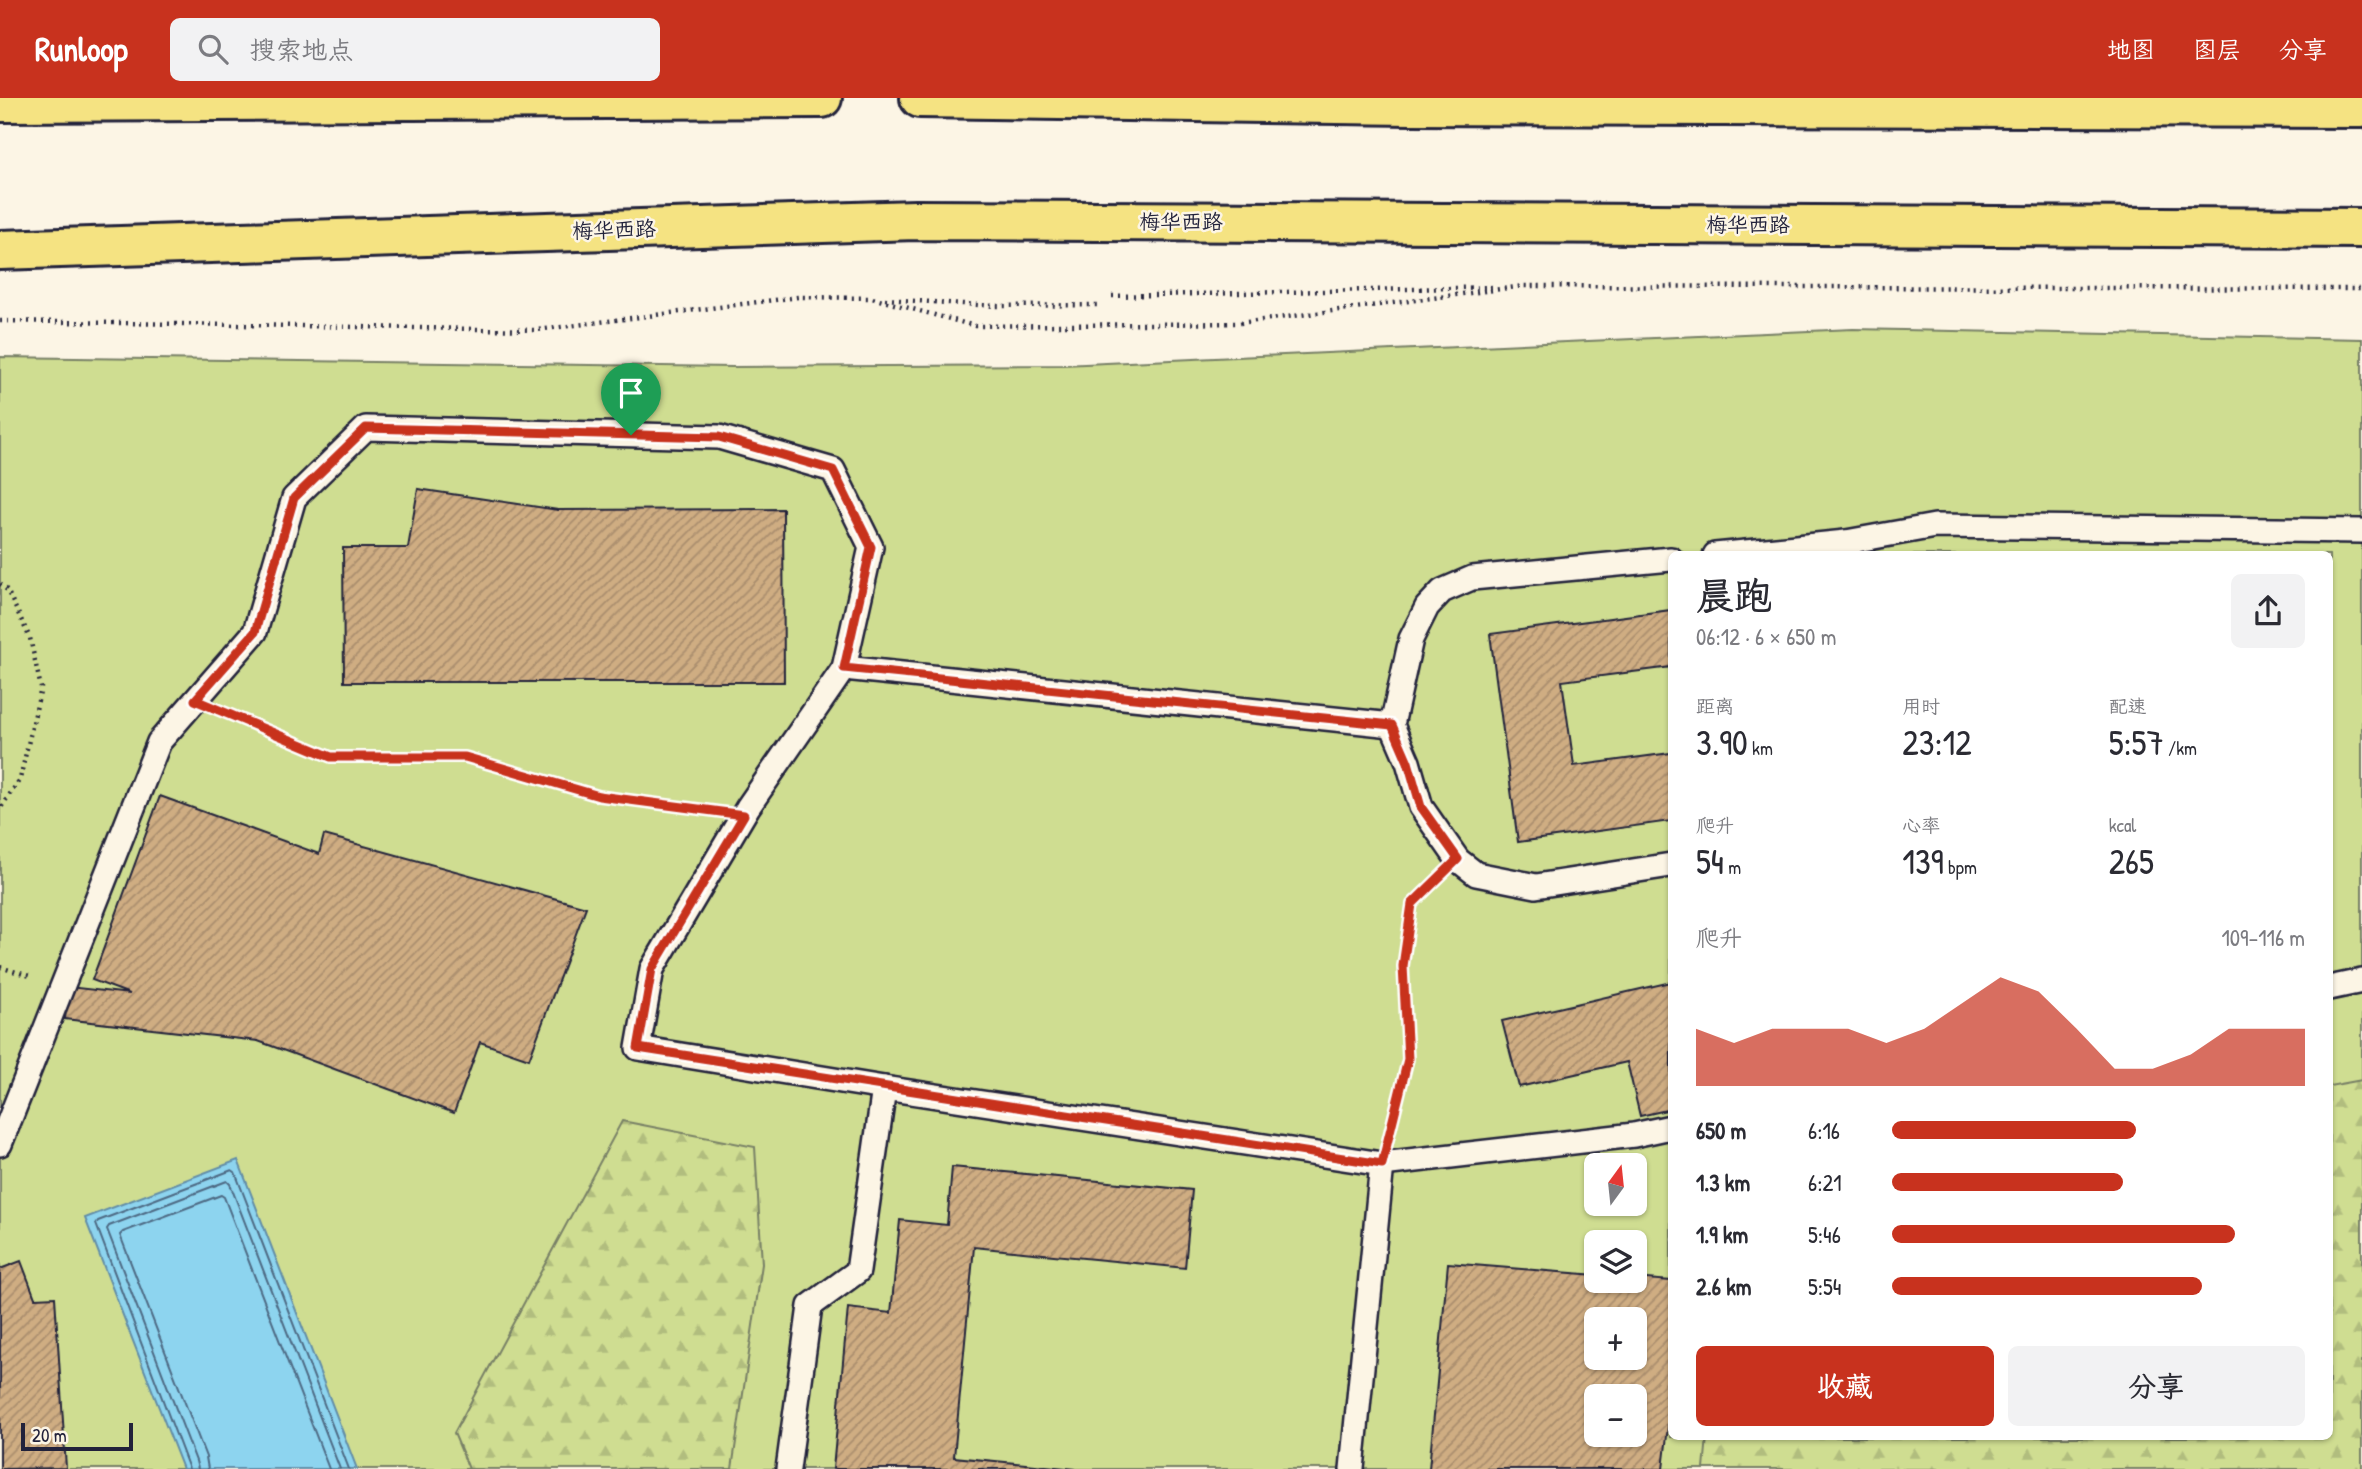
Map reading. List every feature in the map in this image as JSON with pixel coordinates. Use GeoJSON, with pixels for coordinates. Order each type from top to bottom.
{"type":"FeatureCollection","features":[{"type":"Feature","properties":{"kind":"main road"},"geometry":{"type":"LineString","coordinates":[[0,102],[822,98]]}},
{"type":"Feature","properties":{"kind":"main road"},"geometry":{"type":"LineString","coordinates":[[920,98],[1424,105],[2362,108]]}},
{"type":"Feature","properties":{"kind":"main road","name":"梅华西路"},"geometry":{"type":"LineString","coordinates":[[0,250],[915,220],[2362,228]]}},
{"type":"Feature","properties":{"kind":"lane"},"geometry":{"type":"LineString","coordinates":[[0,1144],[159,741],[255,632],[294,498],[366,428],[719,437],[833,470],[871,547],[844,668],[744,815],[652,969],[638,1048],[1382,1164],[1634,1135],[1668,1128]]}},
{"type":"Feature","properties":{"kind":"lane"},"geometry":{"type":"LineString","coordinates":[[1791,551],[1848,548],[1935,526],[2362,531]]}},
{"type":"Feature","properties":{"kind":"lane"},"geometry":{"type":"LineString","coordinates":[[1668,559],[1472,578],[1442,591],[1427,607],[1411,639],[1392,725],[1408,762],[1421,807],[1458,859],[1476,874],[1536,886],[1668,865]]}},
{"type":"Feature","properties":{"kind":"lane"},"geometry":{"type":"LineString","coordinates":[[844,668],[1392,725]]}},
{"type":"Feature","properties":{"kind":"lane"},"geometry":{"type":"LineString","coordinates":[[2333,987],[2362,981]]}},
{"type":"Feature","properties":{"kind":"lane"},"geometry":{"type":"LineString","coordinates":[[788,1469],[810,1306],[858,1270],[884,1088]]}},
{"type":"Feature","properties":{"kind":"lane"},"geometry":{"type":"LineString","coordinates":[[1352,1469],[1382,1164]]}},
{"type":"Feature","properties":{"kind":"path"},"geometry":{"type":"LineString","coordinates":[[1112,296],[1524,286],[2362,289]]}},
{"type":"Feature","properties":{"kind":"path"},"geometry":{"type":"LineString","coordinates":[[872,298],[975,326],[1240,323],[1524,286]]}},
{"type":"Feature","properties":{"kind":"path"},"geometry":{"type":"LineString","coordinates":[[0,321],[537,331],[798,297],[872,298],[995,306],[1101,305]]}},
{"type":"Feature","properties":{"kind":"path"},"geometry":{"type":"LineString","coordinates":[[0,584],[6,590],[30,638],[41,688],[20,779],[0,809]]}},
{"type":"Feature","properties":{"kind":"path"},"geometry":{"type":"LineString","coordinates":[[195,700],[331,757],[465,757],[599,796],[744,815]]}},
{"type":"Feature","properties":{"kind":"path"},"geometry":{"type":"LineString","coordinates":[[1382,1164],[1408,1059],[1403,966],[1412,904],[1458,859]]}},
{"type":"Feature","properties":{"kind":"green space"},"geometry":{"type":"Polygon","coordinates":[[[1853,329],[2362,339],[2362,1469],[0,1469],[0,357],[733,367],[1063,365],[1853,329]]]}},
{"type":"Feature","properties":{"kind":"green space"},"geometry":{"type":"Polygon","coordinates":[[[2362,1080],[2362,1469],[1704,1469],[1707,1440],[2333,1440],[2333,1085],[2362,1080]]]}},
{"type":"Feature","properties":{"kind":"green space"},"geometry":{"type":"Polygon","coordinates":[[[622,1121],[755,1147],[762,1264],[732,1469],[469,1469],[454,1433],[622,1121]]]}},
{"type":"Feature","properties":{"kind":"water"},"geometry":{"type":"Polygon","coordinates":[[[238,1160],[357,1469],[183,1469],[85,1218],[238,1160]]]}},
{"type":"Feature","properties":{"kind":"building"},"geometry":{"type":"Polygon","coordinates":[[[418,489],[558,510],[783,509],[784,682],[344,682],[343,548],[408,548],[418,489]]]}},
{"type":"Feature","properties":{"kind":"building"},"geometry":{"type":"Polygon","coordinates":[[[1668,610],[1668,667],[1562,681],[1574,766],[1668,753],[1668,821],[1518,842],[1490,634],[1668,610]]]}},
{"type":"Feature","properties":{"kind":"building"},"geometry":{"type":"Polygon","coordinates":[[[160,796],[319,854],[324,835],[586,907],[529,1059],[480,1042],[454,1113],[258,1041],[65,1019],[69,987],[130,994],[92,980],[160,796]]]}},
{"type":"Feature","properties":{"kind":"building"},"geometry":{"type":"Polygon","coordinates":[[[1668,983],[1668,1110],[1640,1116],[1627,1062],[1519,1087],[1502,1021],[1668,983]]]}},
{"type":"Feature","properties":{"kind":"building"},"geometry":{"type":"Polygon","coordinates":[[[952,1167],[1192,1190],[1185,1268],[974,1247],[954,1457],[1076,1469],[833,1469],[848,1308],[891,1313],[900,1220],[947,1225],[952,1167]]]}},
{"type":"Feature","properties":{"kind":"building"},"geometry":{"type":"Polygon","coordinates":[[[21,1261],[35,1298],[55,1297],[66,1468],[0,1469],[0,1269],[21,1261]]]}},
{"type":"Feature","properties":{"kind":"building"},"geometry":{"type":"Polygon","coordinates":[[[1448,1263],[1584,1274],[1584,1293],[1647,1293],[1647,1279],[1668,1281],[1668,1427],[1663,1469],[1429,1469],[1448,1263]]]}},
{"type":"Feature","properties":{"kind":"route"},"geometry":{"type":"LineString","coordinates":[[366,428],[631,435],[719,437],[833,470],[871,547],[844,668],[1392,725],[1408,762],[1421,807],[1458,859],[1412,904],[1403,966],[1408,1059],[1382,1164],[638,1048],[652,969],[744,815],[599,796],[465,757],[331,757],[195,700],[255,632],[294,498],[366,428]]}}]}
